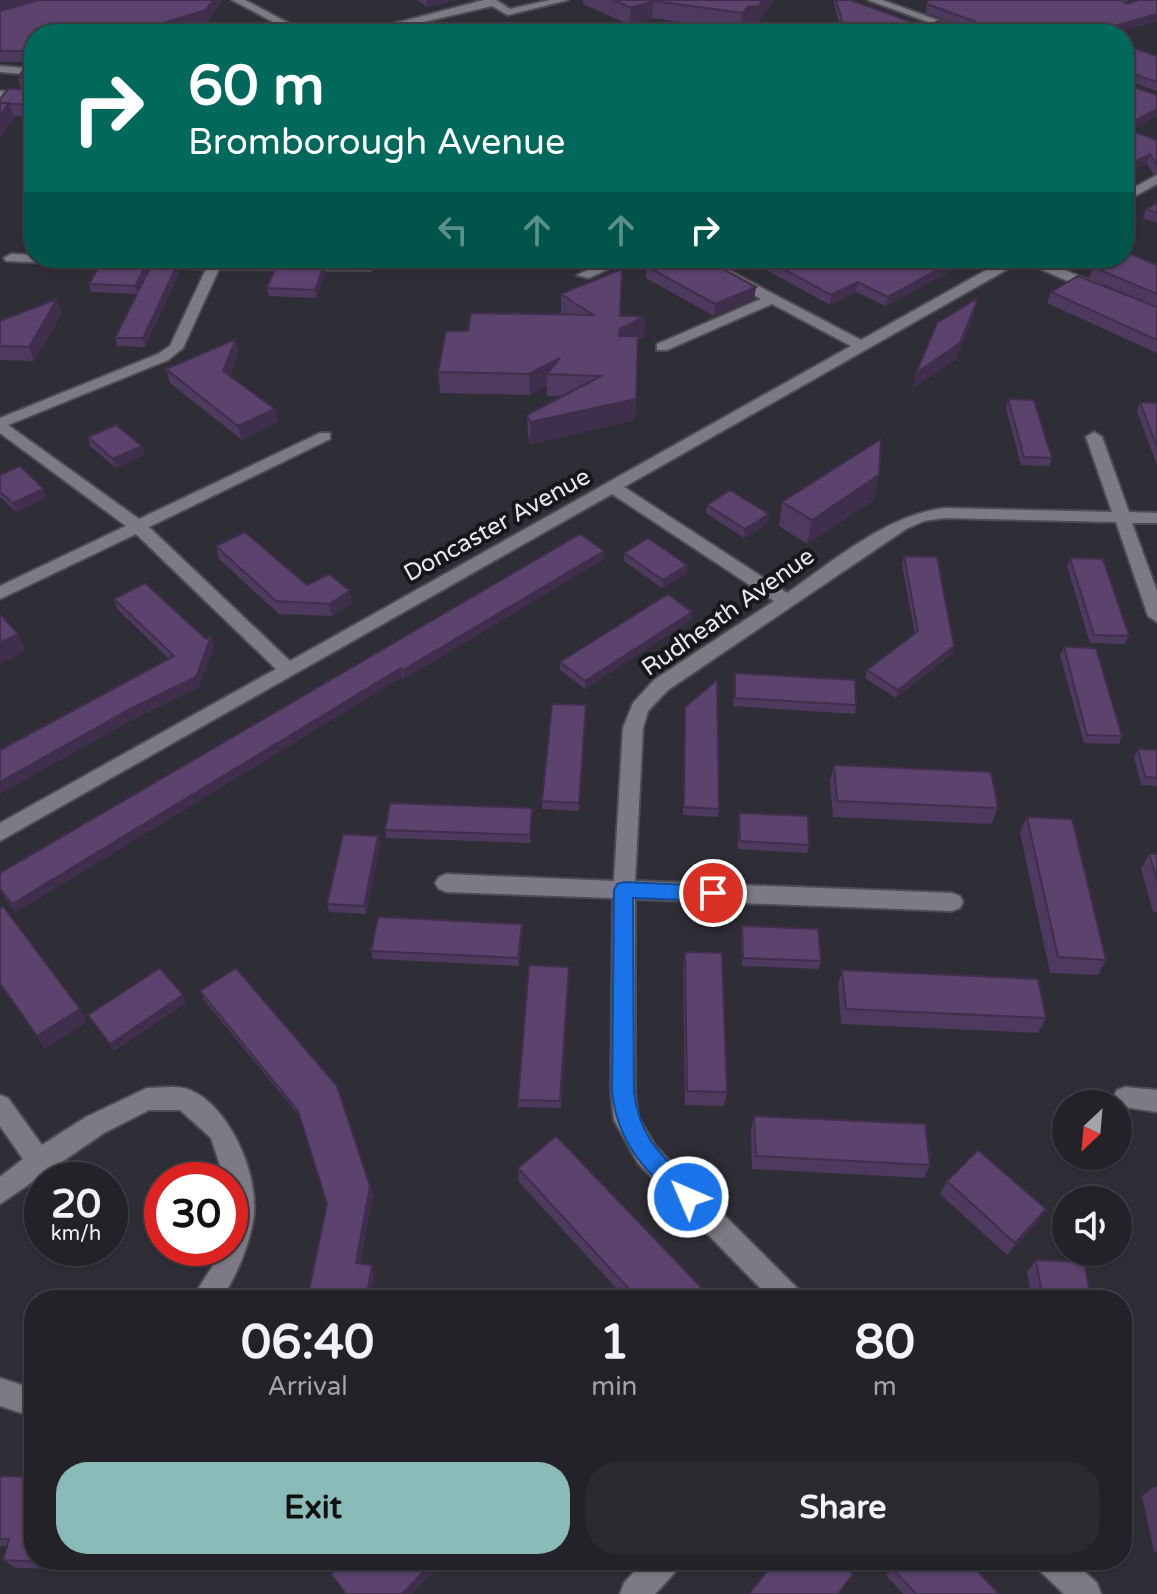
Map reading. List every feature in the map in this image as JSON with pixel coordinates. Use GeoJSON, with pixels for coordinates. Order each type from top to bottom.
{"type":"FeatureCollection","features":[{"type":"Feature","properties":{"kind":"street"},"geometry":{"type":"LineString","coordinates":[[237,0],[284,24]]}},
{"type":"Feature","properties":{"kind":"street"},"geometry":{"type":"LineString","coordinates":[[399,24],[491,1],[508,12],[563,0]]}},
{"type":"Feature","properties":{"kind":"street"},"geometry":{"type":"LineString","coordinates":[[873,0],[943,24]]}},
{"type":"Feature","properties":{"kind":"street"},"geometry":{"type":"LineString","coordinates":[[932,24],[937,22]]}},
{"type":"Feature","properties":{"kind":"street"},"geometry":{"type":"LineString","coordinates":[[0,69],[24,71]]}},
{"type":"Feature","properties":{"kind":"street"},"geometry":{"type":"LineString","coordinates":[[0,94],[24,95]]}},
{"type":"Feature","properties":{"kind":"street"},"geometry":{"type":"LineString","coordinates":[[1134,192],[1157,179]]}},
{"type":"Feature","properties":{"kind":"street"},"geometry":{"type":"LineString","coordinates":[[11,258],[24,258]]}},
{"type":"Feature","properties":{"kind":"street"},"geometry":{"type":"LineString","coordinates":[[0,424],[163,357],[176,348],[213,268]]}},
{"type":"Feature","properties":{"kind":"street"},"geometry":{"type":"LineString","coordinates":[[584,275],[601,268]]}},
{"type":"Feature","properties":{"kind":"street"},"geometry":{"type":"LineString","coordinates":[[714,268],[861,346]]}},
{"type":"Feature","properties":{"kind":"street","name":"Doncaster Avenue"},"geometry":{"type":"LineString","coordinates":[[0,833],[1000,268]]}},
{"type":"Feature","properties":{"kind":"street"},"geometry":{"type":"LineString","coordinates":[[1048,268],[1113,296]]}},
{"type":"Feature","properties":{"kind":"street"},"geometry":{"type":"LineString","coordinates":[[662,347],[772,299]]}},
{"type":"Feature","properties":{"kind":"street"},"geometry":{"type":"LineString","coordinates":[[0,424],[139,527],[287,669]]}},
{"type":"Feature","properties":{"kind":"street"},"geometry":{"type":"LineString","coordinates":[[0,593],[325,436]]}},
{"type":"Feature","properties":{"kind":"street"},"geometry":{"type":"LineString","coordinates":[[1094,437],[1157,616]]}},
{"type":"Feature","properties":{"kind":"street"},"geometry":{"type":"LineString","coordinates":[[614,488],[787,601]]}},
{"type":"Feature","properties":{"kind":"street","name":"Rudheath Avenue"},"geometry":{"type":"LineString","coordinates":[[781,1290],[647,1155],[626,1120],[623,1092],[624,890],[633,728],[640,708],[661,685],[900,525],[921,516],[944,513],[1157,518]]}},
{"type":"Feature","properties":{"kind":"street"},"geometry":{"type":"LineString","coordinates":[[446,883],[952,902]]}},
{"type":"Feature","properties":{"kind":"street"},"geometry":{"type":"LineString","coordinates":[[0,1192],[39,1161],[95,1125],[147,1099],[185,1099],[220,1130],[237,1171],[241,1219],[222,1275],[211,1290]]}},
{"type":"Feature","properties":{"kind":"street"},"geometry":{"type":"LineString","coordinates":[[1132,1099],[1157,1101]]}},
{"type":"Feature","properties":{"kind":"street"},"geometry":{"type":"LineString","coordinates":[[0,1106],[39,1161]]}},
{"type":"Feature","properties":{"kind":"street"},"geometry":{"type":"LineString","coordinates":[[0,1392],[24,1400]]}},
{"type":"Feature","properties":{"kind":"street"},"geometry":{"type":"LineString","coordinates":[[635,1594],[656,1570]]}},
{"type":"Feature","properties":{"kind":"street"},"geometry":{"type":"LineString","coordinates":[[1061,1570],[1086,1594]]}},
{"type":"Feature","properties":{"kind":"building"},"geometry":{"type":"Polygon","coordinates":[[[39,0],[213,0],[206,10],[159,24],[24,24],[24,51],[0,51],[0,11],[39,0]]]}},
{"type":"Feature","properties":{"kind":"building"},"geometry":{"type":"Polygon","coordinates":[[[614,0],[763,0],[759,6],[748,7],[743,13],[653,1],[631,8],[614,0]]]}},
{"type":"Feature","properties":{"kind":"building"},"geometry":{"type":"Polygon","coordinates":[[[836,0],[850,0],[909,21],[905,24],[843,24],[836,0]]]}},
{"type":"Feature","properties":{"kind":"building"},"geometry":{"type":"Polygon","coordinates":[[[928,0],[1121,0],[1127,4],[1157,0],[1157,14],[1121,24],[979,24],[927,4],[928,0]]]}},
{"type":"Feature","properties":{"kind":"building"},"geometry":{"type":"Polygon","coordinates":[[[1134,48],[1157,56],[1157,82],[1134,74],[1134,48]]]}},
{"type":"Feature","properties":{"kind":"building"},"geometry":{"type":"Polygon","coordinates":[[[1134,87],[1157,95],[1157,109],[1134,122],[1134,87]]]}},
{"type":"Feature","properties":{"kind":"building"},"geometry":{"type":"Polygon","coordinates":[[[8,89],[24,89],[24,104],[0,103],[8,89]]]}},
{"type":"Feature","properties":{"kind":"building"},"geometry":{"type":"Polygon","coordinates":[[[0,103],[9,103],[0,116],[0,103]]]}},
{"type":"Feature","properties":{"kind":"building"},"geometry":{"type":"Polygon","coordinates":[[[1134,132],[1157,140],[1157,165],[1150,154],[1134,163],[1134,132]]]}},
{"type":"Feature","properties":{"kind":"building"},"geometry":{"type":"Polygon","coordinates":[[[1157,203],[1157,213],[1146,209],[1157,203]]]}},
{"type":"Feature","properties":{"kind":"building"},"geometry":{"type":"Polygon","coordinates":[[[1134,255],[1157,265],[1157,294],[1095,268],[1134,268],[1134,255]]]}},
{"type":"Feature","properties":{"kind":"building"},"geometry":{"type":"Polygon","coordinates":[[[98,268],[145,268],[135,286],[89,284],[98,268]]]}},
{"type":"Feature","properties":{"kind":"building"},"geometry":{"type":"Polygon","coordinates":[[[150,268],[176,268],[143,338],[115,338],[150,268]]]}},
{"type":"Feature","properties":{"kind":"building"},"geometry":{"type":"Polygon","coordinates":[[[275,268],[323,268],[315,290],[267,288],[275,268]]]}},
{"type":"Feature","properties":{"kind":"building"},"geometry":{"type":"Polygon","coordinates":[[[650,268],[723,269],[756,287],[715,304],[650,268]]]}},
{"type":"Feature","properties":{"kind":"building"},"geometry":{"type":"Polygon","coordinates":[[[781,268],[941,268],[888,297],[858,282],[831,295],[781,268]]]}},
{"type":"Feature","properties":{"kind":"building"},"geometry":{"type":"Polygon","coordinates":[[[622,269],[620,316],[645,316],[620,329],[619,336],[638,336],[636,399],[530,422],[527,415],[601,376],[547,374],[560,358],[529,374],[438,372],[446,331],[468,331],[471,313],[593,315],[561,294],[622,269]]]}},
{"type":"Feature","properties":{"kind":"building"},"geometry":{"type":"Polygon","coordinates":[[[1078,276],[1157,307],[1157,340],[1051,292],[1078,276]]]}},
{"type":"Feature","properties":{"kind":"building"},"geometry":{"type":"Polygon","coordinates":[[[978,298],[960,343],[916,373],[937,323],[978,298]]]}},
{"type":"Feature","properties":{"kind":"building"},"geometry":{"type":"Polygon","coordinates":[[[57,299],[29,347],[0,346],[0,321],[57,299]]]}},
{"type":"Feature","properties":{"kind":"building"},"geometry":{"type":"Polygon","coordinates":[[[236,339],[223,371],[275,409],[238,426],[166,369],[236,339]]]}},
{"type":"Feature","properties":{"kind":"building"},"geometry":{"type":"Polygon","coordinates":[[[1008,399],[1034,400],[1052,458],[1024,457],[1008,399]]]}},
{"type":"Feature","properties":{"kind":"building"},"geometry":{"type":"Polygon","coordinates":[[[1140,402],[1157,403],[1157,447],[1140,402]]]}},
{"type":"Feature","properties":{"kind":"building"},"geometry":{"type":"Polygon","coordinates":[[[116,425],[142,446],[113,459],[88,437],[116,425]]]}},
{"type":"Feature","properties":{"kind":"building"},"geometry":{"type":"Polygon","coordinates":[[[881,439],[879,475],[812,520],[782,502],[881,439]]]}},
{"type":"Feature","properties":{"kind":"building"},"geometry":{"type":"Polygon","coordinates":[[[20,466],[44,489],[13,503],[0,492],[0,475],[20,466]]]}},
{"type":"Feature","properties":{"kind":"building"},"geometry":{"type":"Polygon","coordinates":[[[730,490],[769,514],[745,529],[707,505],[730,490]]]}},
{"type":"Feature","properties":{"kind":"building"},"geometry":{"type":"Polygon","coordinates":[[[245,532],[307,585],[329,574],[350,591],[329,604],[276,601],[216,546],[245,532]]]}},
{"type":"Feature","properties":{"kind":"building"},"geometry":{"type":"Polygon","coordinates":[[[580,534],[604,551],[403,670],[401,668],[12,904],[0,889],[0,873],[580,534]]]}},
{"type":"Feature","properties":{"kind":"building"},"geometry":{"type":"Polygon","coordinates":[[[648,538],[687,565],[663,580],[624,553],[648,538]]]}},
{"type":"Feature","properties":{"kind":"building"},"geometry":{"type":"Polygon","coordinates":[[[904,556],[937,557],[954,646],[898,690],[867,670],[918,631],[904,556]]]}},
{"type":"Feature","properties":{"kind":"building"},"geometry":{"type":"Polygon","coordinates":[[[1070,558],[1103,559],[1129,636],[1094,635],[1070,558]]]}},
{"type":"Feature","properties":{"kind":"building"},"geometry":{"type":"Polygon","coordinates":[[[145,583],[206,639],[211,636],[196,677],[130,709],[0,782],[0,750],[174,656],[114,599],[145,583]]]}},
{"type":"Feature","properties":{"kind":"building"},"geometry":{"type":"Polygon","coordinates":[[[668,594],[692,612],[585,681],[560,662],[668,594]]]}},
{"type":"Feature","properties":{"kind":"building"},"geometry":{"type":"Polygon","coordinates":[[[0,616],[18,634],[0,643],[0,616]]]}},
{"type":"Feature","properties":{"kind":"building"},"geometry":{"type":"Polygon","coordinates":[[[1064,647],[1096,648],[1122,736],[1087,735],[1064,647]]]}},
{"type":"Feature","properties":{"kind":"building"},"geometry":{"type":"Polygon","coordinates":[[[735,673],[855,680],[856,705],[735,698],[735,673]]]}},
{"type":"Feature","properties":{"kind":"building"},"geometry":{"type":"Polygon","coordinates":[[[717,680],[719,809],[684,807],[685,707],[717,680]]]}},
{"type":"Feature","properties":{"kind":"building"},"geometry":{"type":"Polygon","coordinates":[[[552,704],[586,705],[579,803],[542,801],[552,704]]]}},
{"type":"Feature","properties":{"kind":"building"},"geometry":{"type":"Polygon","coordinates":[[[1138,749],[1157,750],[1157,778],[1145,777],[1138,749]]]}},
{"type":"Feature","properties":{"kind":"building"},"geometry":{"type":"Polygon","coordinates":[[[834,765],[991,772],[998,808],[837,801],[834,765]]]}},
{"type":"Feature","properties":{"kind":"building"},"geometry":{"type":"Polygon","coordinates":[[[390,803],[532,808],[530,835],[385,830],[390,803]]]}},
{"type":"Feature","properties":{"kind":"building"},"geometry":{"type":"Polygon","coordinates":[[[739,813],[808,816],[809,845],[740,841],[739,813]]]}},
{"type":"Feature","properties":{"kind":"building"},"geometry":{"type":"Polygon","coordinates":[[[1027,817],[1072,819],[1106,960],[1058,957],[1027,817]]]}},
{"type":"Feature","properties":{"kind":"building"},"geometry":{"type":"Polygon","coordinates":[[[343,834],[378,836],[364,906],[327,904],[343,834]]]}},
{"type":"Feature","properties":{"kind":"building"},"geometry":{"type":"Polygon","coordinates":[[[1149,854],[1157,854],[1157,880],[1149,854]]]}},
{"type":"Feature","properties":{"kind":"building"},"geometry":{"type":"Polygon","coordinates":[[[3,906],[80,1009],[37,1036],[0,983],[0,908],[3,906]]]}},
{"type":"Feature","properties":{"kind":"building"},"geometry":{"type":"Polygon","coordinates":[[[378,917],[522,924],[518,958],[371,951],[378,917]]]}},
{"type":"Feature","properties":{"kind":"building"},"geometry":{"type":"Polygon","coordinates":[[[742,926],[818,929],[821,961],[743,958],[742,926]]]}},
{"type":"Feature","properties":{"kind":"building"},"geometry":{"type":"Polygon","coordinates":[[[685,952],[722,953],[727,1092],[687,1091],[685,952]]]}},
{"type":"Feature","properties":{"kind":"building"},"geometry":{"type":"Polygon","coordinates":[[[529,965],[569,967],[560,1101],[518,1100],[529,965]]]}},
{"type":"Feature","properties":{"kind":"building"},"geometry":{"type":"Polygon","coordinates":[[[160,968],[183,995],[110,1044],[88,1015],[160,968]]]}},
{"type":"Feature","properties":{"kind":"building"},"geometry":{"type":"Polygon","coordinates":[[[236,968],[337,1086],[370,1186],[356,1263],[372,1265],[368,1290],[309,1290],[327,1204],[298,1111],[200,991],[236,968]]]}},
{"type":"Feature","properties":{"kind":"building"},"geometry":{"type":"Polygon","coordinates":[[[842,970],[1038,979],[1046,1018],[846,1009],[842,970]]]}},
{"type":"Feature","properties":{"kind":"building"},"geometry":{"type":"Polygon","coordinates":[[[754,1116],[925,1124],[930,1165],[756,1156],[754,1116]]]}},
{"type":"Feature","properties":{"kind":"building"},"geometry":{"type":"Polygon","coordinates":[[[556,1136],[701,1287],[698,1290],[630,1290],[518,1168],[556,1136]]]}},
{"type":"Feature","properties":{"kind":"building"},"geometry":{"type":"Polygon","coordinates":[[[978,1150],[1046,1209],[1015,1243],[947,1181],[978,1150]]]}},
{"type":"Feature","properties":{"kind":"building"},"geometry":{"type":"Polygon","coordinates":[[[1036,1260],[1052,1261],[1052,1266],[1085,1266],[1089,1290],[1041,1290],[1036,1260]]]}},
{"type":"Feature","properties":{"kind":"building"},"geometry":{"type":"Polygon","coordinates":[[[0,1476],[24,1477],[24,1561],[3,1560],[9,1539],[0,1539],[0,1476]]]}},
{"type":"Feature","properties":{"kind":"building"},"geometry":{"type":"Polygon","coordinates":[[[335,1570],[425,1570],[402,1594],[346,1594],[331,1574],[335,1570]]]}},
{"type":"Feature","properties":{"kind":"building"},"geometry":{"type":"Polygon","coordinates":[[[768,1570],[849,1570],[853,1574],[838,1594],[749,1594],[768,1570]]]}},
{"type":"Feature","properties":{"kind":"building"},"geometry":{"type":"Polygon","coordinates":[[[894,1570],[976,1570],[999,1594],[916,1594],[894,1570]]]}},
{"type":"Feature","properties":{"kind":"route"},"geometry":{"type":"LineString","coordinates":[[688,1197],[647,1155],[626,1120],[623,1092],[624,890],[713,893]]}}]}
